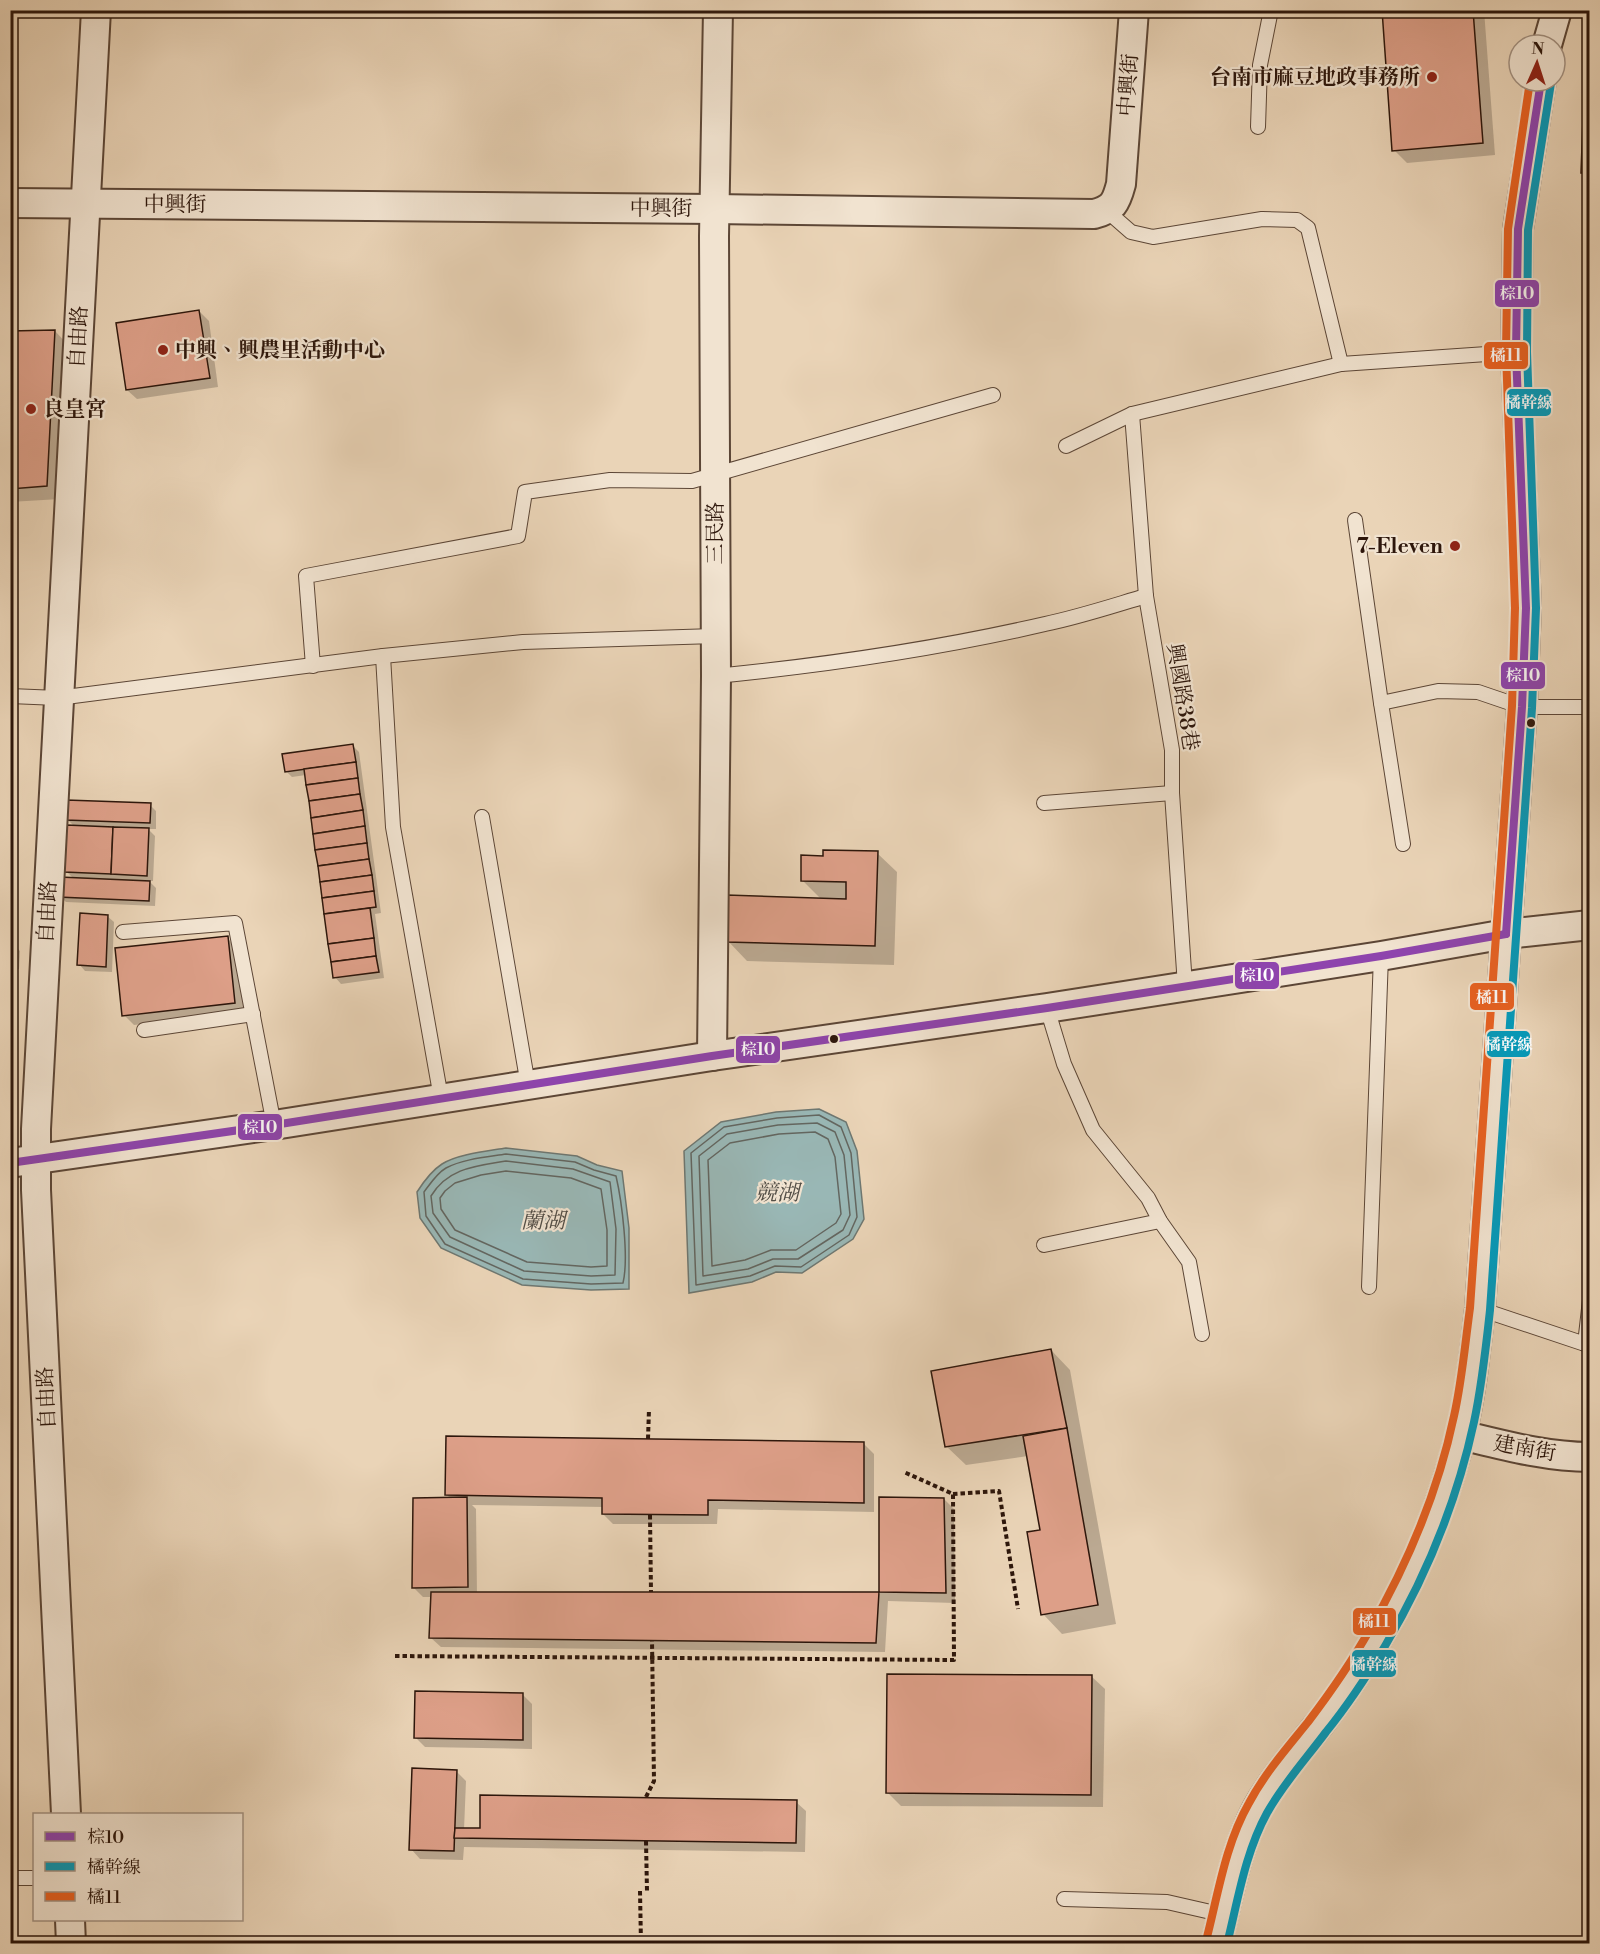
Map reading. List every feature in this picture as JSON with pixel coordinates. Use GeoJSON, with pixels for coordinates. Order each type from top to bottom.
{"type":"FeatureCollection","features":[{"type":"Feature","properties":{"kind":"street","name":"自由路"},"geometry":{"type":"LineString","coordinates":[[66,1813],[36,1202],[23,1161],[58,698],[96,10]]}},
{"type":"Feature","properties":{"kind":"street","name":"三民路"},"geometry":{"type":"LineString","coordinates":[[712,1056],[716,676],[715,209],[718,10]]}},
{"type":"Feature","properties":{"kind":"street","name":"中興街"},"geometry":{"type":"LineString","coordinates":[[10,203],[1094,214],[1107,210],[1117,200],[1121,184],[1134,10]]}},
{"type":"Feature","properties":{"kind":"street"},"geometry":{"type":"LineString","coordinates":[[1550,33],[1557,10]]}},
{"type":"Feature","properties":{"kind":"street"},"geometry":{"type":"LineString","coordinates":[[1216,1944],[1243,1838],[1257,1809],[1274,1782],[1355,1675],[1388,1619],[1422,1550],[1461,1435],[1470,1384],[1480,1309],[1521,707],[1526,575],[1516,352],[1518,229],[1539,93]]}},
{"type":"Feature","properties":{"kind":"street"},"geometry":{"type":"LineString","coordinates":[[23,1161],[274,1125],[712,1056],[1047,1008],[1381,956],[1506,934],[1590,925]]}},
{"type":"Feature","properties":{"kind":"street","name":"建南街"},"geometry":{"type":"LineString","coordinates":[[1461,1435],[1521,1450],[1576,1457],[1590,1456]]}},
{"type":"Feature","properties":{"kind":"street"},"geometry":{"type":"LineString","coordinates":[[70,1921],[71,1944]]}},
{"type":"Feature","properties":{"kind":"lane"},"geometry":{"type":"LineString","coordinates":[[1258,128],[1260,65],[1271,10]]}},
{"type":"Feature","properties":{"kind":"lane"},"geometry":{"type":"LineString","coordinates":[[1107,210],[1131,232],[1153,237],[1262,219],[1297,220],[1308,228],[1341,364]]}},
{"type":"Feature","properties":{"kind":"lane"},"geometry":{"type":"LineString","coordinates":[[1066,446],[1132,414],[1341,364],[1516,352]]}},
{"type":"Feature","properties":{"kind":"lane"},"geometry":{"type":"LineString","coordinates":[[313,666],[306,576],[518,536],[525,492],[610,480],[692,482],[993,395]]}},
{"type":"Feature","properties":{"kind":"lane","name":"興國路38巷"},"geometry":{"type":"LineString","coordinates":[[1132,414],[1146,596],[1172,750],[1172,793],[1185,986]]}},
{"type":"Feature","properties":{"kind":"lane"},"geometry":{"type":"LineString","coordinates":[[1355,520],[1403,844]]}},
{"type":"Feature","properties":{"kind":"lane"},"geometry":{"type":"LineString","coordinates":[[716,676],[777,670],[908,651],[1045,624],[1146,596]]}},
{"type":"Feature","properties":{"kind":"lane"},"geometry":{"type":"LineString","coordinates":[[10,696],[58,698],[383,656],[523,642],[715,636]]}},
{"type":"Feature","properties":{"kind":"lane"},"geometry":{"type":"LineString","coordinates":[[383,656],[393,827],[441,1098]]}},
{"type":"Feature","properties":{"kind":"lane"},"geometry":{"type":"LineString","coordinates":[[1381,703],[1438,691],[1478,693],[1521,707],[1590,707]]}},
{"type":"Feature","properties":{"kind":"lane"},"geometry":{"type":"LineString","coordinates":[[1044,803],[1172,793]]}},
{"type":"Feature","properties":{"kind":"lane"},"geometry":{"type":"LineString","coordinates":[[482,817],[528,1085]]}},
{"type":"Feature","properties":{"kind":"lane"},"geometry":{"type":"LineString","coordinates":[[123,932],[235,923],[274,1125]]}},
{"type":"Feature","properties":{"kind":"lane"},"geometry":{"type":"LineString","coordinates":[[1369,1287],[1381,956]]}},
{"type":"Feature","properties":{"kind":"lane"},"geometry":{"type":"LineString","coordinates":[[1047,1008],[1064,1064],[1093,1131],[1148,1198],[1160,1221],[1189,1262],[1202,1334]]}},
{"type":"Feature","properties":{"kind":"lane"},"geometry":{"type":"LineString","coordinates":[[144,1030],[254,1014]]}},
{"type":"Feature","properties":{"kind":"lane"},"geometry":{"type":"LineString","coordinates":[[1044,1245],[1160,1221]]}},
{"type":"Feature","properties":{"kind":"lane"},"geometry":{"type":"LineString","coordinates":[[1480,1309],[1587,1344],[1590,1300]]}},
{"type":"Feature","properties":{"kind":"lane"},"geometry":{"type":"LineString","coordinates":[[10,1878],[33,1878]]}},
{"type":"Feature","properties":{"kind":"lane"},"geometry":{"type":"LineString","coordinates":[[1064,1899],[1167,1902],[1224,1915]]}},
{"type":"Feature","properties":{"kind":"path"},"geometry":{"type":"LineString","coordinates":[[648,1439],[649,1409]]}},
{"type":"Feature","properties":{"kind":"path"},"geometry":{"type":"LineString","coordinates":[[904,1472],[953,1494],[999,1491],[1018,1609]]}},
{"type":"Feature","properties":{"kind":"path"},"geometry":{"type":"LineString","coordinates":[[395,1656],[954,1660],[953,1494]]}},
{"type":"Feature","properties":{"kind":"path"},"geometry":{"type":"LineString","coordinates":[[650,1515],[651,1592]]}},
{"type":"Feature","properties":{"kind":"path"},"geometry":{"type":"LineString","coordinates":[[646,1797],[654,1781],[652,1640]]}},
{"type":"Feature","properties":{"kind":"path"},"geometry":{"type":"LineString","coordinates":[[646,1841],[647,1891]]}},
{"type":"Feature","properties":{"kind":"path"},"geometry":{"type":"LineString","coordinates":[[640,1891],[640,1944]]}},
{"type":"Feature","properties":{"kind":"water","name":"競湖"},"geometry":{"type":"Polygon","coordinates":[[[819,1109],[846,1122],[857,1151],[864,1219],[853,1239],[802,1273],[776,1272],[752,1282],[689,1293],[684,1151],[721,1122],[776,1112],[819,1109]]]}},
{"type":"Feature","properties":{"kind":"water","name":"蘭湖"},"geometry":{"type":"Polygon","coordinates":[[[506,1148],[577,1156],[597,1165],[622,1171],[629,1228],[629,1289],[591,1290],[522,1285],[441,1248],[420,1218],[417,1192],[434,1170],[448,1161],[473,1153],[506,1148]]]}},
{"type":"Feature","properties":{"kind":"building","name":"台南市麻豆地政事務所"},"geometry":{"type":"Polygon","coordinates":[[[1382,10],[1473,10],[1483,143],[1392,151],[1382,10]]]}},
{"type":"Feature","properties":{"kind":"building"},"geometry":{"type":"Polygon","coordinates":[[[1586,37],[1590,37],[1590,173],[1581,173],[1586,37]]]}},
{"type":"Feature","properties":{"kind":"building","name":"中興、興農里活動中心"},"geometry":{"type":"Polygon","coordinates":[[[199,310],[210,378],[126,390],[116,323],[199,310]]]}},
{"type":"Feature","properties":{"kind":"building","name":"良皇宮"},"geometry":{"type":"Polygon","coordinates":[[[55,330],[47,486],[10,489],[10,331],[55,330]]]}},
{"type":"Feature","properties":{"kind":"building"},"geometry":{"type":"Polygon","coordinates":[[[353,744],[356,762],[285,772],[282,754],[353,744]]]}},
{"type":"Feature","properties":{"kind":"building"},"geometry":{"type":"Polygon","coordinates":[[[356,762],[358,778],[306,785],[304,769],[356,762]]]}},
{"type":"Feature","properties":{"kind":"building"},"geometry":{"type":"Polygon","coordinates":[[[358,778],[360,794],[309,801],[306,785],[358,778]]]}},
{"type":"Feature","properties":{"kind":"building"},"geometry":{"type":"Polygon","coordinates":[[[360,794],[363,810],[311,818],[309,801],[360,794]]]}},
{"type":"Feature","properties":{"kind":"building"},"geometry":{"type":"Polygon","coordinates":[[[66,800],[151,803],[150,823],[65,820],[66,800]]]}},
{"type":"Feature","properties":{"kind":"building"},"geometry":{"type":"Polygon","coordinates":[[[363,810],[365,826],[313,834],[311,818],[363,810]]]}},
{"type":"Feature","properties":{"kind":"building"},"geometry":{"type":"Polygon","coordinates":[[[66,825],[113,827],[111,874],[64,872],[66,825]]]}},
{"type":"Feature","properties":{"kind":"building"},"geometry":{"type":"Polygon","coordinates":[[[365,826],[367,843],[315,850],[313,834],[365,826]]]}},
{"type":"Feature","properties":{"kind":"building"},"geometry":{"type":"Polygon","coordinates":[[[113,827],[149,828],[147,876],[111,874],[113,827]]]}},
{"type":"Feature","properties":{"kind":"building"},"geometry":{"type":"Polygon","coordinates":[[[367,843],[369,859],[318,866],[315,850],[367,843]]]}},
{"type":"Feature","properties":{"kind":"building"},"geometry":{"type":"Polygon","coordinates":[[[823,850],[878,851],[875,946],[726,942],[727,895],[846,899],[846,882],[801,881],[801,855],[823,856],[823,850]]]}},
{"type":"Feature","properties":{"kind":"building"},"geometry":{"type":"Polygon","coordinates":[[[369,859],[372,875],[320,882],[318,866],[369,859]]]}},
{"type":"Feature","properties":{"kind":"building"},"geometry":{"type":"Polygon","coordinates":[[[372,875],[374,891],[322,898],[320,882],[372,875]]]}},
{"type":"Feature","properties":{"kind":"building"},"geometry":{"type":"Polygon","coordinates":[[[59,877],[150,881],[149,901],[58,897],[59,877]]]}},
{"type":"Feature","properties":{"kind":"building"},"geometry":{"type":"Polygon","coordinates":[[[374,891],[376,907],[324,914],[322,898],[374,891]]]}},
{"type":"Feature","properties":{"kind":"building"},"geometry":{"type":"Polygon","coordinates":[[[370,908],[374,938],[328,944],[324,914],[370,908]]]}},
{"type":"Feature","properties":{"kind":"building"},"geometry":{"type":"Polygon","coordinates":[[[80,913],[108,915],[106,967],[77,965],[80,913]]]}},
{"type":"Feature","properties":{"kind":"building"},"geometry":{"type":"Polygon","coordinates":[[[228,936],[235,1003],[122,1016],[115,948],[228,936]]]}},
{"type":"Feature","properties":{"kind":"building"},"geometry":{"type":"Polygon","coordinates":[[[374,938],[376,956],[331,962],[328,944],[374,938]]]}},
{"type":"Feature","properties":{"kind":"building"},"geometry":{"type":"Polygon","coordinates":[[[376,956],[379,972],[333,978],[331,962],[376,956]]]}},
{"type":"Feature","properties":{"kind":"building"},"geometry":{"type":"Polygon","coordinates":[[[1051,1349],[1067,1428],[945,1447],[931,1371],[1051,1349]]]}},
{"type":"Feature","properties":{"kind":"building"},"geometry":{"type":"Polygon","coordinates":[[[1067,1428],[1098,1605],[1041,1615],[1027,1532],[1040,1530],[1023,1436],[1067,1428]]]}},
{"type":"Feature","properties":{"kind":"building"},"geometry":{"type":"Polygon","coordinates":[[[446,1436],[864,1442],[864,1503],[708,1500],[708,1515],[602,1514],[602,1498],[445,1495],[446,1436]]]}},
{"type":"Feature","properties":{"kind":"building"},"geometry":{"type":"Polygon","coordinates":[[[467,1497],[468,1587],[412,1588],[413,1498],[467,1497]]]}},
{"type":"Feature","properties":{"kind":"building"},"geometry":{"type":"Polygon","coordinates":[[[879,1497],[944,1498],[946,1593],[879,1592],[879,1497]]]}},
{"type":"Feature","properties":{"kind":"building"},"geometry":{"type":"Polygon","coordinates":[[[431,1592],[879,1592],[876,1643],[429,1638],[431,1592]]]}},
{"type":"Feature","properties":{"kind":"building"},"geometry":{"type":"Polygon","coordinates":[[[887,1674],[1092,1675],[1091,1795],[886,1793],[887,1674]]]}},
{"type":"Feature","properties":{"kind":"building"},"geometry":{"type":"Polygon","coordinates":[[[415,1691],[523,1693],[523,1740],[414,1738],[415,1691]]]}},
{"type":"Feature","properties":{"kind":"building"},"geometry":{"type":"Polygon","coordinates":[[[412,1768],[457,1770],[454,1851],[409,1850],[412,1768]]]}},
{"type":"Feature","properties":{"kind":"building"},"geometry":{"type":"Polygon","coordinates":[[[480,1795],[797,1800],[796,1843],[454,1838],[455,1828],[480,1828],[480,1795]]]}},
{"type":"Feature","properties":{"kind":"transit line","name":"橘11"},"geometry":{"type":"LineString","coordinates":[[1206,1941],[1228,1853],[1249,1803],[1269,1771],[1348,1666],[1383,1606],[1408,1554],[1439,1472],[1459,1389],[1470,1308],[1512,706],[1515,608],[1506,352],[1508,229],[1528,93]]}},
{"type":"Feature","properties":{"kind":"transit line","name":"棕10"},"geometry":{"type":"LineString","coordinates":[[1506,934],[1522,707],[1526,608],[1516,352],[1518,229],[1539,93]]}},
{"type":"Feature","properties":{"kind":"transit line","name":"橘幹線"},"geometry":{"type":"LineString","coordinates":[[1227,1944],[1248,1860],[1259,1828],[1287,1782],[1364,1679],[1400,1620],[1427,1566],[1459,1481],[1479,1394],[1490,1310],[1532,708],[1536,608],[1527,352],[1528,230],[1549,93]]}},
{"type":"Feature","properties":{"kind":"transit line","name":"棕10"},"geometry":{"type":"LineString","coordinates":[[10,1163],[274,1125],[712,1056],[1047,1008],[1381,956],[1506,934]]}},
{"type":"Feature","properties":{"kind":"place","name":"台南市麻豆地政事務所"},"geometry":{"type":"Point","coordinates":[1432,77]}},
{"type":"Feature","properties":{"kind":"place","name":"中興、興農里活動中心"},"geometry":{"type":"Point","coordinates":[163,350]}},
{"type":"Feature","properties":{"kind":"place","name":"良皇宮"},"geometry":{"type":"Point","coordinates":[31,409]}},
{"type":"Feature","properties":{"kind":"place","name":"7-Eleven"},"geometry":{"type":"Point","coordinates":[1455,546]}}]}
